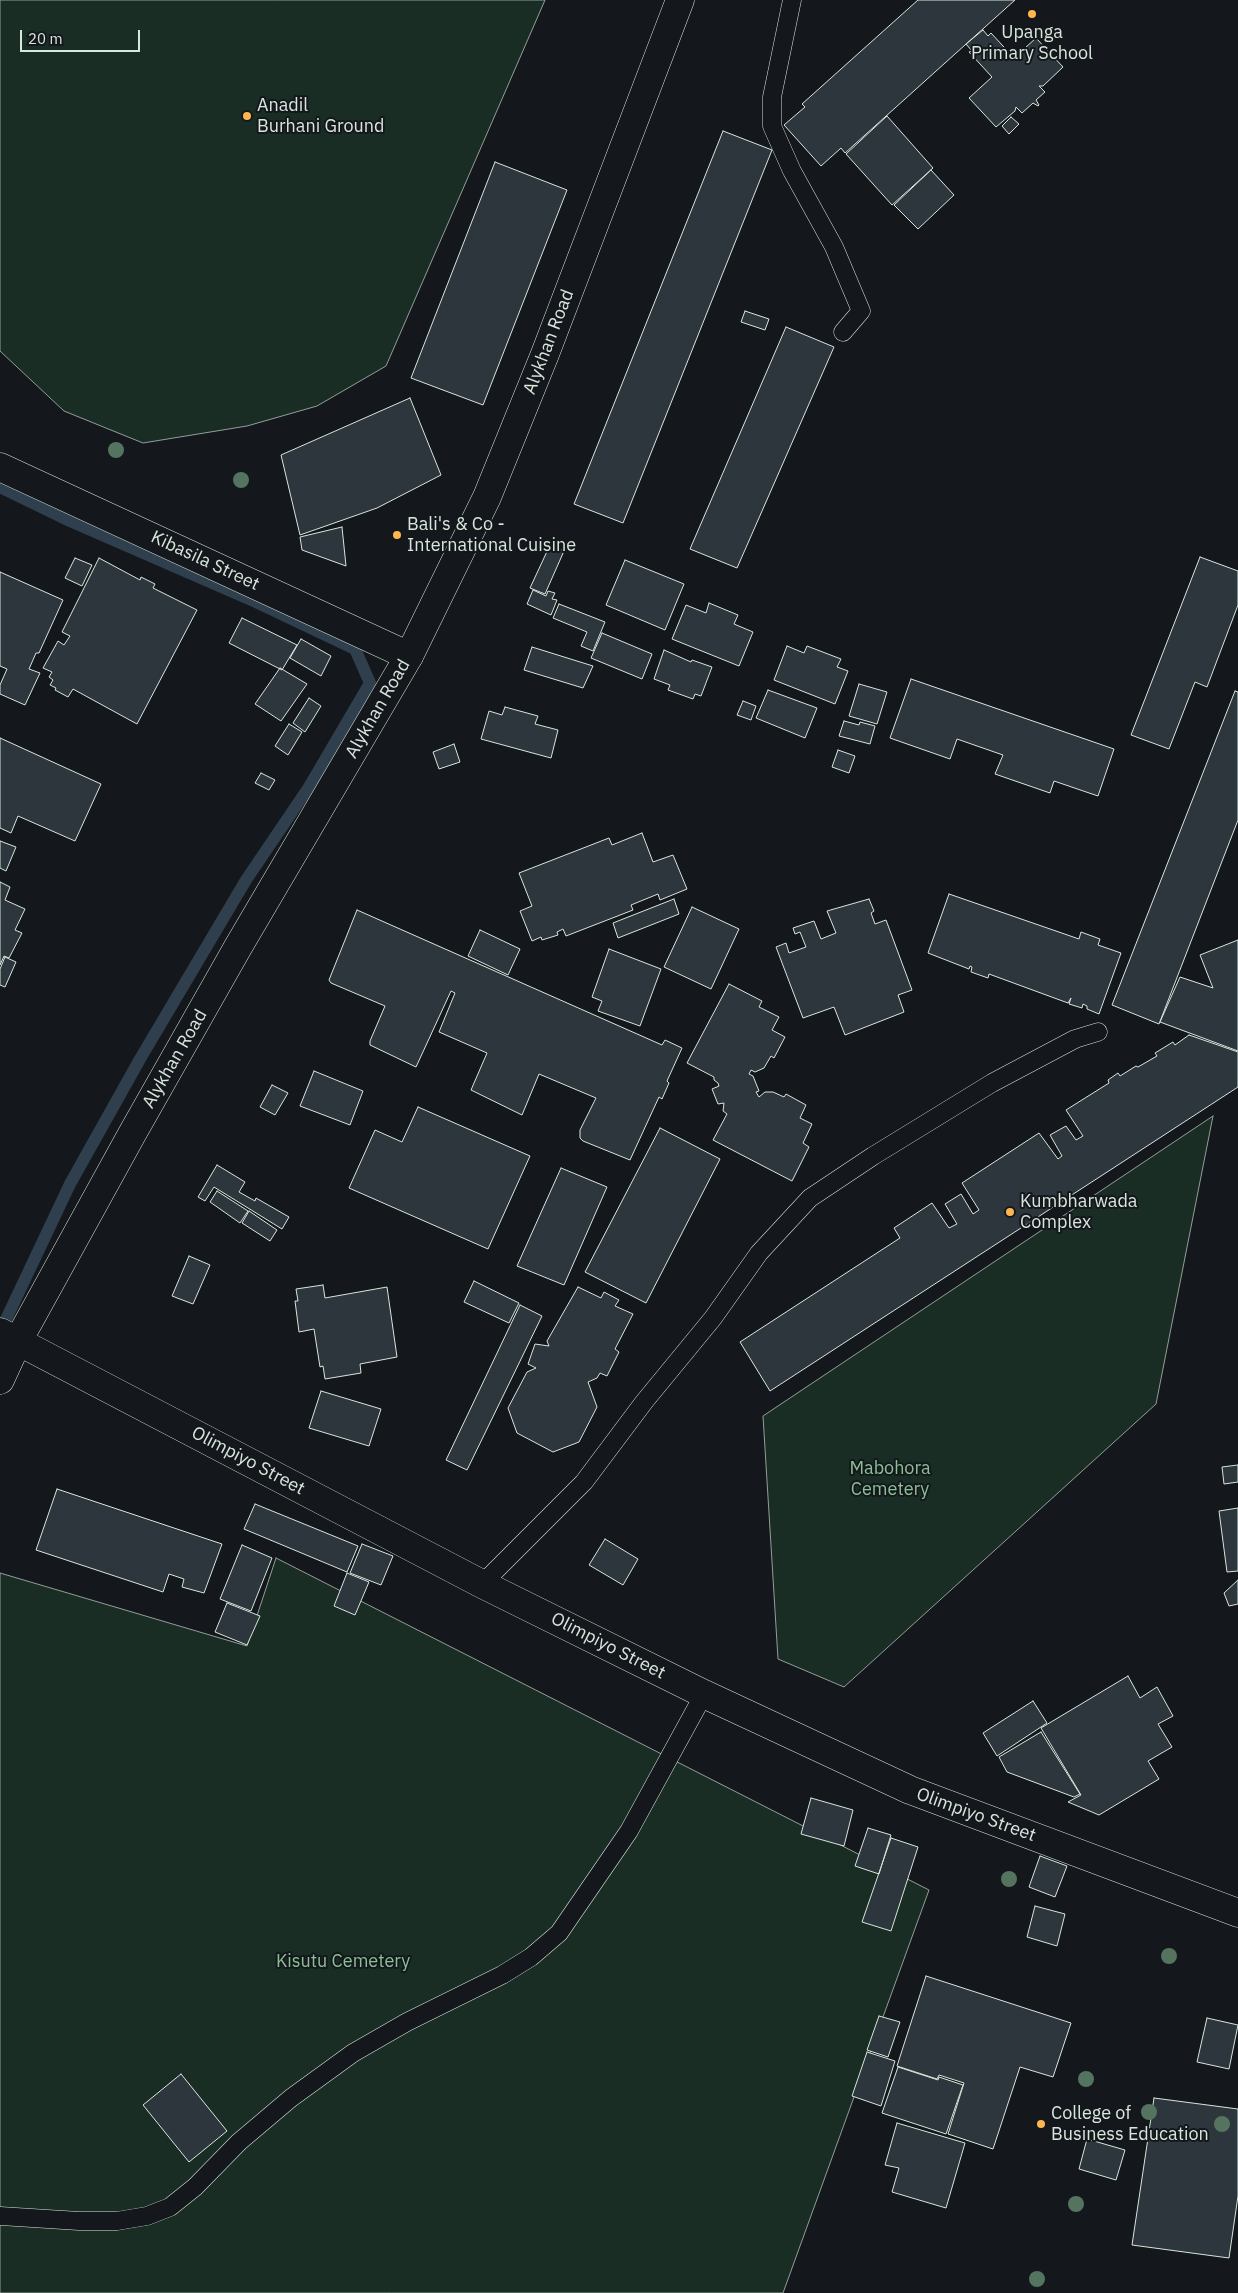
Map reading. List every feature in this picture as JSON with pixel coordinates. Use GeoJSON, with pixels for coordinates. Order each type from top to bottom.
{"type":"FeatureCollection","features":[{"type":"Feature","properties":{"kind":"street","name":"Alykhan Road"},"geometry":{"type":"LineString","coordinates":[[0,1380],[9,1337],[409,656],[487,497],[546,354],[680,0]]}},
{"type":"Feature","properties":{"kind":"street","name":"Kibasila Street"},"geometry":{"type":"LineString","coordinates":[[0,466],[409,656]]}},
{"type":"Feature","properties":{"kind":"street","name":"Olimpiyo Street"},"geometry":{"type":"LineString","coordinates":[[9,1337],[482,1584],[704,1694],[910,1790],[1238,1913]]}},
{"type":"Feature","properties":{"kind":"lane"},"geometry":{"type":"LineString","coordinates":[[792,0],[772,97],[772,126],[792,171],[834,247],[861,311],[843,332]]}},
{"type":"Feature","properties":{"kind":"lane"},"geometry":{"type":"LineString","coordinates":[[482,1584],[584,1482],[644,1402],[713,1318],[759,1253],[810,1198],[873,1156],[992,1083],[1075,1039],[1098,1032]]}},
{"type":"Feature","properties":{"kind":"lane"},"geometry":{"type":"LineString","coordinates":[[0,2216],[79,2221],[117,2220],[147,2216],[170,2207],[195,2187],[239,2142],[284,2104],[353,2053],[407,2022],[502,1974],[531,1957],[559,1933],[629,1831],[704,1694]]}},
{"type":"Feature","properties":{"kind":"green space","name":"Anadil Burhani Ground"},"geometry":{"type":"Polygon","coordinates":[[[0,0],[545,0],[386,366],[317,406],[247,426],[143,443],[64,411],[0,351],[0,0]]]}},
{"type":"Feature","properties":{"kind":"green space","name":"Mabohora Cemetery"},"geometry":{"type":"Polygon","coordinates":[[[1213,1116],[1156,1404],[844,1687],[778,1659],[763,1416],[1213,1116]]]}},
{"type":"Feature","properties":{"kind":"green space","name":"Kisutu Cemetery"},"geometry":{"type":"Polygon","coordinates":[[[276,1558],[929,1890],[783,2293],[0,2293],[0,1573],[247,1646],[276,1558]]]}},
{"type":"Feature","properties":{"kind":"building"},"geometry":{"type":"Polygon","coordinates":[[[918,0],[1015,0],[845,153],[841,148],[821,166],[784,125],[805,107],[802,104],[918,0]]]}},
{"type":"Feature","properties":{"kind":"building"},"geometry":{"type":"Polygon","coordinates":[[[983,30],[988,36],[991,33],[1014,58],[1036,38],[1063,67],[1043,86],[1039,86],[1045,92],[1036,100],[1038,106],[1033,103],[1022,113],[1016,107],[1015,111],[996,127],[969,98],[992,77],[969,52],[972,51],[966,44],[983,30]]]}},
{"type":"Feature","properties":{"kind":"building"},"geometry":{"type":"Polygon","coordinates":[[[887,116],[933,168],[892,205],[846,154],[887,116]]]}},
{"type":"Feature","properties":{"kind":"building"},"geometry":{"type":"Polygon","coordinates":[[[1011,117],[1019,124],[1009,134],[1002,126],[1011,117]]]}},
{"type":"Feature","properties":{"kind":"building"},"geometry":{"type":"Polygon","coordinates":[[[723,131],[772,150],[623,523],[574,504],[723,131]]]}},
{"type":"Feature","properties":{"kind":"building"},"geometry":{"type":"Polygon","coordinates":[[[495,162],[567,190],[483,405],[411,378],[495,162]]]}},
{"type":"Feature","properties":{"kind":"building"},"geometry":{"type":"Polygon","coordinates":[[[931,170],[954,195],[918,229],[894,205],[931,170]]]}},
{"type":"Feature","properties":{"kind":"building"},"geometry":{"type":"Polygon","coordinates":[[[745,311],[769,319],[765,330],[741,322],[745,311]]]}},
{"type":"Feature","properties":{"kind":"building"},"geometry":{"type":"Polygon","coordinates":[[[786,327],[834,347],[737,568],[690,549],[786,327]]]}},
{"type":"Feature","properties":{"kind":"building"},"geometry":{"type":"Polygon","coordinates":[[[410,398],[441,475],[377,508],[300,535],[281,455],[410,398]]]}},
{"type":"Feature","properties":{"kind":"building"},"geometry":{"type":"Polygon","coordinates":[[[342,527],[346,566],[302,550],[300,537],[342,527]]]}},
{"type":"Feature","properties":{"kind":"building"},"geometry":{"type":"Polygon","coordinates":[[[550,545],[564,551],[545,594],[530,588],[550,545]]]}},
{"type":"Feature","properties":{"kind":"building"},"geometry":{"type":"Polygon","coordinates":[[[1200,557],[1238,571],[1238,605],[1207,687],[1195,682],[1169,749],[1131,735],[1200,557]]]}},
{"type":"Feature","properties":{"kind":"building"},"geometry":{"type":"Polygon","coordinates":[[[75,558],[92,565],[82,586],[65,578],[75,558]]]}},
{"type":"Feature","properties":{"kind":"building"},"geometry":{"type":"Polygon","coordinates":[[[99,558],[140,580],[141,577],[155,584],[153,588],[197,610],[137,724],[73,689],[68,697],[55,690],[56,688],[50,685],[53,680],[49,677],[52,672],[43,668],[58,641],[64,645],[70,636],[62,632],[99,558]]]}},
{"type":"Feature","properties":{"kind":"building"},"geometry":{"type":"Polygon","coordinates":[[[625,560],[684,584],[665,630],[606,605],[625,560]]]}},
{"type":"Feature","properties":{"kind":"building"},"geometry":{"type":"Polygon","coordinates":[[[0,572],[63,600],[39,653],[36,653],[29,669],[40,673],[25,705],[0,694],[0,685],[7,669],[0,666],[0,572]]]}},
{"type":"Feature","properties":{"kind":"building"},"geometry":{"type":"Polygon","coordinates":[[[533,590],[546,596],[548,591],[555,593],[552,599],[557,600],[551,615],[527,604],[533,590]]]}},
{"type":"Feature","properties":{"kind":"building"},"geometry":{"type":"Polygon","coordinates":[[[709,603],[738,615],[734,624],[753,632],[739,666],[672,639],[686,605],[706,613],[709,603]]]}},
{"type":"Feature","properties":{"kind":"building"},"geometry":{"type":"Polygon","coordinates":[[[559,604],[605,622],[593,651],[581,646],[587,632],[553,618],[559,604]]]}},
{"type":"Feature","properties":{"kind":"building"},"geometry":{"type":"Polygon","coordinates":[[[242,618],[297,645],[282,670],[229,643],[242,618]]]}},
{"type":"Feature","properties":{"kind":"building"},"geometry":{"type":"Polygon","coordinates":[[[602,633],[652,654],[642,679],[591,658],[602,633]]]}},
{"type":"Feature","properties":{"kind":"building"},"geometry":{"type":"Polygon","coordinates":[[[301,639],[331,656],[321,676],[290,658],[301,639]]]}},
{"type":"Feature","properties":{"kind":"building"},"geometry":{"type":"Polygon","coordinates":[[[787,646],[804,653],[807,646],[841,659],[837,667],[848,671],[835,704],[774,680],[787,646]]]}},
{"type":"Feature","properties":{"kind":"building"},"geometry":{"type":"Polygon","coordinates":[[[532,647],[593,666],[583,688],[524,670],[532,647]]]}},
{"type":"Feature","properties":{"kind":"building"},"geometry":{"type":"Polygon","coordinates":[[[664,650],[691,662],[692,660],[712,667],[701,696],[695,694],[693,699],[668,690],[670,685],[654,679],[664,650]]]}},
{"type":"Feature","properties":{"kind":"building"},"geometry":{"type":"Polygon","coordinates":[[[280,668],[307,684],[281,721],[255,704],[280,668]]]}},
{"type":"Feature","properties":{"kind":"building"},"geometry":{"type":"Polygon","coordinates":[[[911,679],[1114,749],[1098,796],[1054,781],[1050,793],[995,774],[1003,755],[957,739],[950,759],[890,738],[911,679]]]}},
{"type":"Feature","properties":{"kind":"building"},"geometry":{"type":"Polygon","coordinates":[[[859,684],[887,692],[877,724],[849,716],[859,684]]]}},
{"type":"Feature","properties":{"kind":"building"},"geometry":{"type":"Polygon","coordinates":[[[768,690],[817,708],[805,738],[756,718],[768,690]]]}},
{"type":"Feature","properties":{"kind":"building"},"geometry":{"type":"Polygon","coordinates":[[[1235,691],[1238,692],[1238,820],[1159,1024],[1112,1005],[1235,691]]]}},
{"type":"Feature","properties":{"kind":"building"},"geometry":{"type":"Polygon","coordinates":[[[309,698],[321,706],[305,732],[293,723],[309,698]]]}},
{"type":"Feature","properties":{"kind":"building"},"geometry":{"type":"Polygon","coordinates":[[[743,701],[756,706],[751,720],[737,715],[743,701]]]}},
{"type":"Feature","properties":{"kind":"building"},"geometry":{"type":"Polygon","coordinates":[[[505,707],[538,716],[535,724],[558,730],[551,758],[481,739],[489,711],[502,715],[505,707]]]}},
{"type":"Feature","properties":{"kind":"building"},"geometry":{"type":"Polygon","coordinates":[[[844,721],[859,725],[860,722],[875,726],[870,744],[839,736],[844,721]]]}},
{"type":"Feature","properties":{"kind":"building"},"geometry":{"type":"Polygon","coordinates":[[[289,724],[302,732],[288,755],[275,746],[289,724]]]}},
{"type":"Feature","properties":{"kind":"building"},"geometry":{"type":"Polygon","coordinates":[[[0,738],[101,784],[75,841],[18,816],[11,833],[0,828],[0,738]]]}},
{"type":"Feature","properties":{"kind":"building"},"geometry":{"type":"Polygon","coordinates":[[[454,744],[460,762],[439,769],[433,752],[454,744]]]}},
{"type":"Feature","properties":{"kind":"building"},"geometry":{"type":"Polygon","coordinates":[[[838,750],[855,756],[849,773],[832,767],[838,750]]]}},
{"type":"Feature","properties":{"kind":"building"},"geometry":{"type":"Polygon","coordinates":[[[261,773],[275,780],[269,790],[255,783],[261,773]]]}},
{"type":"Feature","properties":{"kind":"building"},"geometry":{"type":"Polygon","coordinates":[[[642,833],[653,862],[673,855],[687,889],[660,900],[658,894],[631,905],[633,910],[566,936],[563,929],[557,932],[558,935],[542,940],[541,937],[532,941],[520,911],[532,906],[519,873],[609,838],[612,845],[642,833]]]}},
{"type":"Feature","properties":{"kind":"building"},"geometry":{"type":"Polygon","coordinates":[[[0,841],[16,847],[6,871],[0,868],[0,841]]]}},
{"type":"Feature","properties":{"kind":"building"},"geometry":{"type":"Polygon","coordinates":[[[0,882],[10,887],[5,900],[25,909],[15,930],[22,933],[9,958],[4,956],[0,965],[0,882]]]}},
{"type":"Feature","properties":{"kind":"building"},"geometry":{"type":"Polygon","coordinates":[[[949,894],[1079,939],[1081,932],[1100,939],[1098,945],[1121,953],[1099,1014],[1087,1009],[1087,1006],[1083,1004],[1082,1008],[1069,1004],[1071,998],[1068,1003],[989,974],[988,978],[971,972],[972,967],[970,966],[969,969],[928,953],[949,894]]]}},
{"type":"Feature","properties":{"kind":"building"},"geometry":{"type":"Polygon","coordinates":[[[674,899],[679,914],[618,938],[613,923],[674,899]]]}},
{"type":"Feature","properties":{"kind":"building"},"geometry":{"type":"Polygon","coordinates":[[[869,899],[874,911],[871,913],[875,924],[886,920],[912,990],[898,995],[904,1012],[845,1035],[834,1007],[803,1018],[776,947],[786,943],[789,953],[806,947],[800,932],[795,934],[793,928],[814,921],[821,939],[836,933],[827,911],[869,899]]]}},
{"type":"Feature","properties":{"kind":"building"},"geometry":{"type":"Polygon","coordinates":[[[692,907],[739,929],[711,989],[664,967],[692,907]]]}},
{"type":"Feature","properties":{"kind":"building"},"geometry":{"type":"Polygon","coordinates":[[[357,910],[662,1045],[665,1040],[682,1048],[667,1081],[669,1083],[662,1099],[659,1097],[630,1160],[583,1141],[580,1138],[580,1130],[596,1098],[539,1074],[522,1115],[471,1090],[487,1053],[439,1032],[455,993],[451,991],[416,1067],[370,1045],[385,1006],[331,983],[329,980],[357,910]]]}},
{"type":"Feature","properties":{"kind":"building"},"geometry":{"type":"Polygon","coordinates":[[[480,930],[520,949],[508,975],[468,956],[480,930]]]}},
{"type":"Feature","properties":{"kind":"building"},"geometry":{"type":"Polygon","coordinates":[[[1238,940],[1238,1051],[1160,1022],[1180,977],[1213,988],[1200,955],[1238,940]]]}},
{"type":"Feature","properties":{"kind":"building"},"geometry":{"type":"Polygon","coordinates":[[[609,949],[661,969],[640,1026],[598,1011],[602,1001],[592,997],[609,949]]]}},
{"type":"Feature","properties":{"kind":"building"},"geometry":{"type":"Polygon","coordinates":[[[5,957],[16,962],[5,987],[0,985],[0,969],[5,957]]]}},
{"type":"Feature","properties":{"kind":"building"},"geometry":{"type":"Polygon","coordinates":[[[729,984],[762,1001],[759,1007],[779,1017],[772,1030],[785,1037],[774,1058],[771,1056],[764,1068],[755,1072],[751,1070],[749,1074],[753,1076],[759,1091],[756,1092],[759,1097],[765,1092],[773,1092],[784,1097],[786,1094],[806,1105],[800,1118],[812,1124],[803,1143],[809,1147],[792,1181],[713,1140],[727,1114],[723,1111],[724,1103],[718,1104],[712,1089],[719,1086],[718,1083],[714,1080],[714,1077],[687,1063],[729,984]]]}},
{"type":"Feature","properties":{"kind":"building","name":"Kumbharwada Complex"},"geometry":{"type":"Polygon","coordinates":[[[1189,1035],[1238,1052],[1238,1087],[770,1391],[740,1342],[900,1238],[894,1228],[932,1203],[949,1228],[957,1224],[945,1204],[961,1194],[973,1214],[979,1210],[962,1183],[1039,1133],[1058,1159],[1062,1156],[1050,1135],[1066,1126],[1076,1140],[1083,1136],[1066,1110],[1109,1083],[1108,1080],[1118,1073],[1120,1076],[1136,1066],[1138,1067],[1157,1056],[1155,1053],[1173,1042],[1175,1045],[1189,1035]]]}},
{"type":"Feature","properties":{"kind":"building"},"geometry":{"type":"Polygon","coordinates":[[[314,1071],[363,1091],[350,1125],[300,1106],[314,1071]]]}},
{"type":"Feature","properties":{"kind":"building"},"geometry":{"type":"Polygon","coordinates":[[[272,1085],[288,1093],[275,1115],[260,1107],[272,1085]]]}},
{"type":"Feature","properties":{"kind":"building"},"geometry":{"type":"Polygon","coordinates":[[[418,1107],[530,1156],[488,1249],[349,1188],[375,1130],[402,1142],[418,1107]]]}},
{"type":"Feature","properties":{"kind":"building"},"geometry":{"type":"Polygon","coordinates":[[[660,1128],[720,1159],[646,1303],[585,1272],[660,1128]]]}},
{"type":"Feature","properties":{"kind":"building"},"geometry":{"type":"Polygon","coordinates":[[[217,1165],[245,1182],[239,1192],[255,1201],[256,1198],[289,1217],[282,1229],[214,1187],[205,1201],[198,1197],[217,1165]]]}},
{"type":"Feature","properties":{"kind":"building"},"geometry":{"type":"Polygon","coordinates":[[[561,1168],[607,1187],[564,1285],[517,1266],[561,1168]]]}},
{"type":"Feature","properties":{"kind":"building"},"geometry":{"type":"Polygon","coordinates":[[[217,1191],[248,1211],[240,1223],[210,1202],[217,1191]]]}},
{"type":"Feature","properties":{"kind":"building"},"geometry":{"type":"Polygon","coordinates":[[[249,1211],[277,1230],[270,1241],[242,1223],[249,1211]]]}},
{"type":"Feature","properties":{"kind":"building"},"geometry":{"type":"Polygon","coordinates":[[[189,1256],[210,1265],[193,1304],[172,1296],[189,1256]]]}},
{"type":"Feature","properties":{"kind":"building"},"geometry":{"type":"Polygon","coordinates":[[[474,1281],[519,1303],[509,1323],[464,1302],[474,1281]]]}},
{"type":"Feature","properties":{"kind":"building"},"geometry":{"type":"Polygon","coordinates":[[[323,1285],[325,1298],[387,1287],[397,1357],[360,1364],[361,1373],[325,1379],[323,1366],[320,1367],[314,1329],[299,1332],[295,1301],[298,1301],[296,1289],[323,1285]]]}},
{"type":"Feature","properties":{"kind":"building"},"geometry":{"type":"Polygon","coordinates":[[[578,1287],[601,1298],[604,1292],[619,1300],[615,1306],[633,1314],[615,1349],[619,1352],[607,1376],[600,1373],[597,1378],[588,1382],[597,1407],[579,1442],[553,1452],[517,1433],[508,1408],[527,1372],[536,1368],[528,1364],[535,1344],[549,1346],[547,1341],[578,1287]]]}},
{"type":"Feature","properties":{"kind":"building"},"geometry":{"type":"Polygon","coordinates":[[[520,1305],[542,1316],[467,1470],[446,1460],[520,1305]]]}},
{"type":"Feature","properties":{"kind":"building"},"geometry":{"type":"Polygon","coordinates":[[[321,1391],[381,1409],[369,1446],[309,1428],[321,1391]]]}},
{"type":"Feature","properties":{"kind":"building"},"geometry":{"type":"Polygon","coordinates":[[[1238,1465],[1238,1482],[1224,1484],[1222,1467],[1238,1465]]]}},
{"type":"Feature","properties":{"kind":"building"},"geometry":{"type":"Polygon","coordinates":[[[57,1489],[222,1544],[204,1593],[182,1587],[184,1579],[169,1574],[163,1592],[36,1550],[57,1489]]]}},
{"type":"Feature","properties":{"kind":"building"},"geometry":{"type":"Polygon","coordinates":[[[255,1504],[358,1546],[347,1572],[244,1529],[255,1504]]]}},
{"type":"Feature","properties":{"kind":"building"},"geometry":{"type":"Polygon","coordinates":[[[1238,1508],[1238,1571],[1227,1572],[1219,1511],[1238,1508]]]}},
{"type":"Feature","properties":{"kind":"building"},"geometry":{"type":"Polygon","coordinates":[[[605,1539],[638,1559],[623,1585],[589,1565],[605,1539]]]}},
{"type":"Feature","properties":{"kind":"building"},"geometry":{"type":"Polygon","coordinates":[[[362,1544],[393,1556],[381,1585],[350,1573],[362,1544]]]}},
{"type":"Feature","properties":{"kind":"building"},"geometry":{"type":"Polygon","coordinates":[[[242,1545],[272,1558],[251,1611],[220,1599],[242,1545]]]}},
{"type":"Feature","properties":{"kind":"building"},"geometry":{"type":"Polygon","coordinates":[[[347,1573],[369,1582],[355,1615],[334,1606],[347,1573]]]}},
{"type":"Feature","properties":{"kind":"building"},"geometry":{"type":"Polygon","coordinates":[[[1238,1580],[1238,1604],[1229,1606],[1224,1593],[1238,1580]]]}},
{"type":"Feature","properties":{"kind":"building"},"geometry":{"type":"Polygon","coordinates":[[[227,1603],[260,1616],[247,1645],[215,1632],[227,1603]]]}},
{"type":"Feature","properties":{"kind":"building"},"geometry":{"type":"Polygon","coordinates":[[[1128,1676],[1140,1698],[1157,1687],[1173,1716],[1158,1724],[1172,1747],[1148,1761],[1159,1779],[1099,1815],[1068,1802],[1081,1795],[1041,1728],[1128,1676]]]}},
{"type":"Feature","properties":{"kind":"building"},"geometry":{"type":"Polygon","coordinates":[[[1033,1701],[1047,1723],[997,1756],[983,1733],[1033,1701]]]}},
{"type":"Feature","properties":{"kind":"building"},"geometry":{"type":"Polygon","coordinates":[[[1041,1732],[1080,1794],[1074,1797],[1007,1772],[999,1757],[1041,1732]]]}},
{"type":"Feature","properties":{"kind":"building"},"geometry":{"type":"Polygon","coordinates":[[[811,1798],[853,1810],[844,1846],[801,1834],[811,1798]]]}},
{"type":"Feature","properties":{"kind":"building"},"geometry":{"type":"Polygon","coordinates":[[[868,1828],[891,1835],[879,1874],[855,1866],[868,1828]]]}},
{"type":"Feature","properties":{"kind":"building"},"geometry":{"type":"Polygon","coordinates":[[[891,1838],[918,1847],[891,1931],[862,1922],[891,1838]]]}},
{"type":"Feature","properties":{"kind":"building"},"geometry":{"type":"Polygon","coordinates":[[[1040,1856],[1067,1866],[1055,1897],[1029,1887],[1040,1856]]]}},
{"type":"Feature","properties":{"kind":"building"},"geometry":{"type":"Polygon","coordinates":[[[1035,1906],[1065,1914],[1057,1946],[1027,1937],[1035,1906]]]}},
{"type":"Feature","properties":{"kind":"building"},"geometry":{"type":"Polygon","coordinates":[[[926,1976],[1071,2023],[1053,2077],[1020,2067],[993,2149],[948,2134],[964,2083],[939,2075],[937,2079],[897,2066],[926,1976]]]}},
{"type":"Feature","properties":{"kind":"building"},"geometry":{"type":"Polygon","coordinates":[[[879,2016],[900,2022],[888,2057],[867,2050],[879,2016]]]}},
{"type":"Feature","properties":{"kind":"building"},"geometry":{"type":"Polygon","coordinates":[[[1207,2018],[1238,2025],[1229,2069],[1197,2062],[1207,2018]]]}},
{"type":"Feature","properties":{"kind":"building"},"geometry":{"type":"Polygon","coordinates":[[[867,2052],[895,2061],[881,2106],[852,2096],[867,2052]]]}},
{"type":"Feature","properties":{"kind":"building"},"geometry":{"type":"Polygon","coordinates":[[[898,2067],[938,2080],[939,2077],[963,2085],[946,2134],[882,2113],[898,2067]]]}},
{"type":"Feature","properties":{"kind":"building"},"geometry":{"type":"Polygon","coordinates":[[[181,2074],[227,2131],[189,2162],[143,2105],[181,2074]]]}},
{"type":"Feature","properties":{"kind":"building"},"geometry":{"type":"Polygon","coordinates":[[[1154,2098],[1238,2109],[1238,2196],[1229,2258],[1132,2245],[1154,2098]]]}},
{"type":"Feature","properties":{"kind":"building"},"geometry":{"type":"Polygon","coordinates":[[[897,2123],[965,2143],[946,2208],[892,2192],[899,2168],[885,2165],[897,2123]]]}},
{"type":"Feature","properties":{"kind":"building"},"geometry":{"type":"Polygon","coordinates":[[[1087,2139],[1125,2150],[1116,2180],[1079,2169],[1087,2139]]]}},
{"type":"Feature","properties":{"kind":"waterway"},"geometry":{"type":"LineString","coordinates":[[0,487],[70,521],[256,602],[355,649],[370,683],[309,787],[246,880],[140,1059],[70,1184],[0,1332]]}},
{"type":"Feature","properties":{"kind":"place","name":"Upanga Primary School"},"geometry":{"type":"Point","coordinates":[1032,14]}},
{"type":"Feature","properties":{"kind":"place","name":"Anadil Burhani Ground"},"geometry":{"type":"Point","coordinates":[247,116]}},
{"type":"Feature","properties":{"kind":"place","name":"Bali's & Co - International Cuisine"},"geometry":{"type":"Point","coordinates":[397,535]}},
{"type":"Feature","properties":{"kind":"place","name":"Kumbharwada Complex"},"geometry":{"type":"Point","coordinates":[1010,1212]}},
{"type":"Feature","properties":{"kind":"place","name":"College of Business Education"},"geometry":{"type":"Point","coordinates":[1041,2124]}}]}
